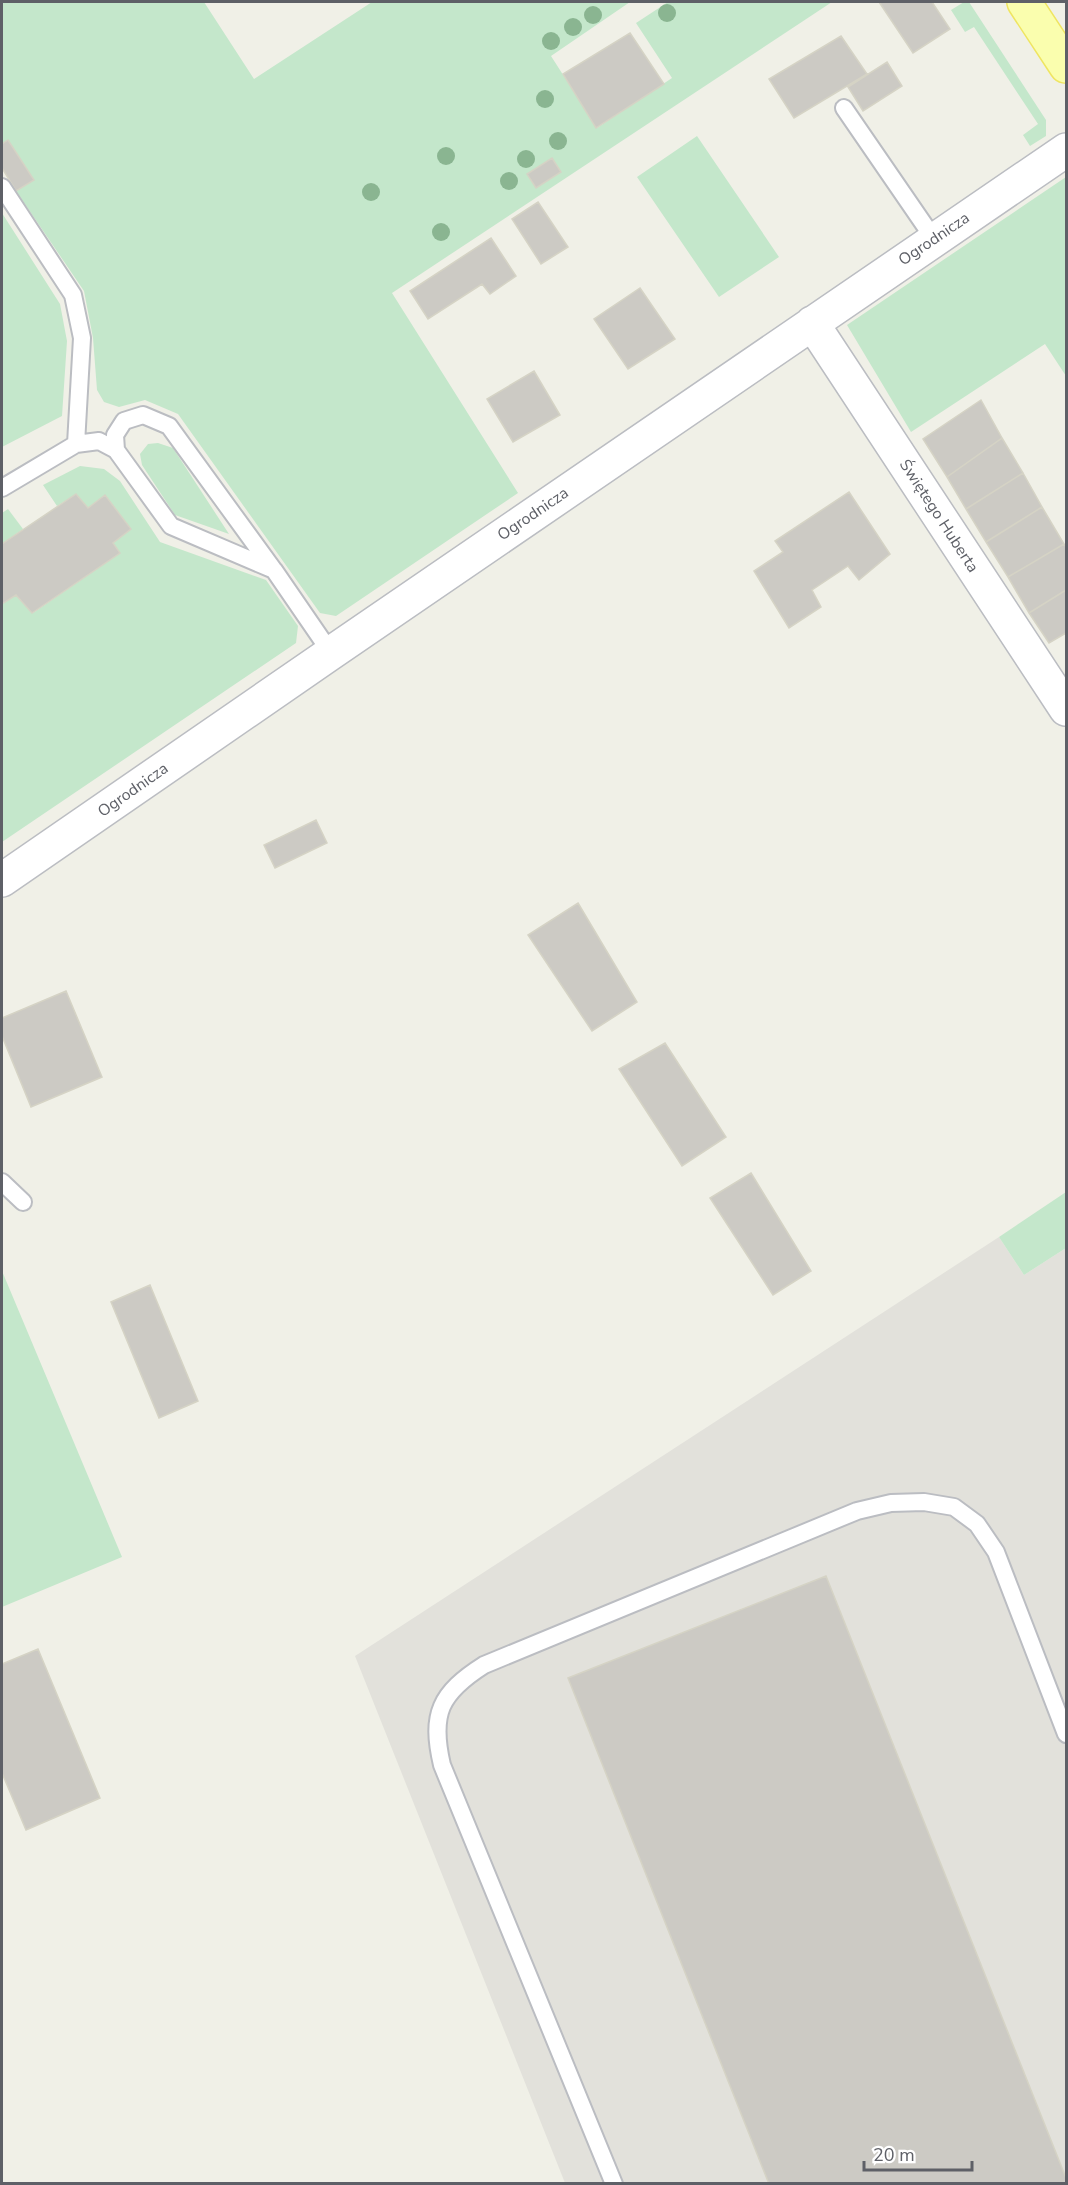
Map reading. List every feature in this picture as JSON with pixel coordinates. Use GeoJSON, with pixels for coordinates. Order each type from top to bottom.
{"type":"FeatureCollection","features":[{"type":"Feature","properties":{"kind":"main road"},"geometry":{"type":"LineString","coordinates":[[1024,2],[1066,66]]}},
{"type":"Feature","properties":{"kind":"street","name":"Ogrodnicza"},"geometry":{"type":"LineString","coordinates":[[2,880],[1066,150]]}},
{"type":"Feature","properties":{"kind":"street","name":"Świętego Huberta"},"geometry":{"type":"LineString","coordinates":[[812,323],[1066,709]]}},
{"type":"Feature","properties":{"kind":"lane"},"geometry":{"type":"LineString","coordinates":[[844,108],[934,239]]}},
{"type":"Feature","properties":{"kind":"lane"},"geometry":{"type":"LineString","coordinates":[[2,187],[73,295],[82,338],[76,444]]}},
{"type":"Feature","properties":{"kind":"lane"},"geometry":{"type":"LineString","coordinates":[[116,450],[116,435],[124,421],[143,416],[169,426],[274,570],[331,653]]}},
{"type":"Feature","properties":{"kind":"lane"},"geometry":{"type":"LineString","coordinates":[[2,488],[76,444],[99,441],[116,450],[171,526],[274,570]]}},
{"type":"Feature","properties":{"kind":"lane"},"geometry":{"type":"LineString","coordinates":[[2,1182],[23,1202]]}},
{"type":"Feature","properties":{"kind":"lane"},"geometry":{"type":"LineString","coordinates":[[614,2184],[442,1765],[436,1740],[437,1720],[444,1701],[462,1679],[484,1665],[858,1511],[891,1503],[924,1502],[954,1507],[977,1524],[996,1552],[1066,1734]]}},
{"type":"Feature","properties":{"kind":"shaded area"},"geometry":{"type":"Polygon","coordinates":[[[999,1237],[1024,1275],[1066,1248],[1066,2183],[565,2183],[355,1656],[999,1237]]]}},
{"type":"Feature","properties":{"kind":"green space"},"geometry":{"type":"Polygon","coordinates":[[[2,2],[204,2],[254,79],[372,2],[630,2],[551,56],[597,128],[672,78],[636,23],[668,2],[832,2],[392,293],[518,493],[336,616],[320,613],[178,414],[145,400],[119,407],[104,402],[97,390],[93,338],[84,291],[16,191],[34,180],[8,140],[2,144],[2,2]]]}},
{"type":"Feature","properties":{"kind":"green space"},"geometry":{"type":"Polygon","coordinates":[[[964,2],[969,2],[1046,120],[1046,136],[1030,146],[1023,135],[1038,124],[974,27],[965,32],[951,10],[964,2]]]}},
{"type":"Feature","properties":{"kind":"green space"},"geometry":{"type":"Polygon","coordinates":[[[697,136],[779,257],[719,297],[637,177],[697,136]]]}},
{"type":"Feature","properties":{"kind":"green space"},"geometry":{"type":"Polygon","coordinates":[[[1066,177],[1066,376],[1045,344],[911,432],[847,325],[1066,177]]]}},
{"type":"Feature","properties":{"kind":"green space"},"geometry":{"type":"Polygon","coordinates":[[[2,213],[60,304],[67,341],[62,416],[2,447],[2,213]]]}},
{"type":"Feature","properties":{"kind":"green space"},"geometry":{"type":"Polygon","coordinates":[[[158,443],[173,448],[229,534],[175,515],[142,465],[140,454],[148,444],[158,443]]]}},
{"type":"Feature","properties":{"kind":"green space"},"geometry":{"type":"Polygon","coordinates":[[[80,466],[104,469],[120,481],[160,542],[266,580],[298,626],[296,643],[2,842],[2,604],[16,595],[33,613],[120,553],[113,543],[131,529],[105,495],[88,508],[76,494],[57,506],[43,485],[80,466]]]}},
{"type":"Feature","properties":{"kind":"green space"},"geometry":{"type":"Polygon","coordinates":[[[8,509],[23,529],[2,544],[2,513],[8,509]]]}},
{"type":"Feature","properties":{"kind":"green space"},"geometry":{"type":"Polygon","coordinates":[[[1066,1192],[1066,1248],[1024,1275],[999,1237],[1066,1192]]]}},
{"type":"Feature","properties":{"kind":"green space"},"geometry":{"type":"Polygon","coordinates":[[[2,1271],[122,1557],[2,1607],[2,1271]]]}},
{"type":"Feature","properties":{"kind":"building"},"geometry":{"type":"Polygon","coordinates":[[[879,2],[932,2],[950,29],[913,53],[879,2]]]}},
{"type":"Feature","properties":{"kind":"building"},"geometry":{"type":"Polygon","coordinates":[[[630,33],[664,84],[596,128],[563,74],[630,33]]]}},
{"type":"Feature","properties":{"kind":"building"},"geometry":{"type":"Polygon","coordinates":[[[841,36],[867,74],[794,118],[769,79],[841,36]]]}},
{"type":"Feature","properties":{"kind":"building"},"geometry":{"type":"Polygon","coordinates":[[[887,62],[902,86],[863,111],[848,87],[887,62]]]}},
{"type":"Feature","properties":{"kind":"building"},"geometry":{"type":"Polygon","coordinates":[[[8,140],[34,180],[16,191],[2,168],[2,144],[8,140]]]}},
{"type":"Feature","properties":{"kind":"building"},"geometry":{"type":"Polygon","coordinates":[[[552,158],[561,172],[536,188],[527,174],[552,158]]]}},
{"type":"Feature","properties":{"kind":"building"},"geometry":{"type":"Polygon","coordinates":[[[538,202],[568,247],[541,264],[512,219],[538,202]]]}},
{"type":"Feature","properties":{"kind":"building"},"geometry":{"type":"Polygon","coordinates":[[[491,238],[516,276],[490,294],[482,284],[428,319],[410,291],[491,238]]]}},
{"type":"Feature","properties":{"kind":"building"},"geometry":{"type":"Polygon","coordinates":[[[640,288],[675,339],[628,369],[594,319],[640,288]]]}},
{"type":"Feature","properties":{"kind":"building"},"geometry":{"type":"Polygon","coordinates":[[[534,371],[560,415],[513,442],[487,399],[534,371]]]}},
{"type":"Feature","properties":{"kind":"building"},"geometry":{"type":"Polygon","coordinates":[[[981,400],[1002,438],[947,477],[923,439],[981,400]]]}},
{"type":"Feature","properties":{"kind":"building"},"geometry":{"type":"Polygon","coordinates":[[[1002,438],[1023,473],[966,509],[947,477],[1002,438]]]}},
{"type":"Feature","properties":{"kind":"building"},"geometry":{"type":"Polygon","coordinates":[[[1023,473],[1042,507],[986,542],[966,509],[1023,473]]]}},
{"type":"Feature","properties":{"kind":"building"},"geometry":{"type":"Polygon","coordinates":[[[849,492],[890,554],[859,580],[848,566],[812,590],[821,607],[789,628],[754,571],[783,552],[775,541],[849,492]]]}},
{"type":"Feature","properties":{"kind":"building"},"geometry":{"type":"Polygon","coordinates":[[[76,494],[88,508],[105,495],[131,529],[113,543],[120,553],[32,613],[16,595],[2,604],[2,544],[76,494]]]}},
{"type":"Feature","properties":{"kind":"building"},"geometry":{"type":"Polygon","coordinates":[[[1042,507],[1064,544],[1008,577],[986,542],[1042,507]]]}},
{"type":"Feature","properties":{"kind":"building"},"geometry":{"type":"Polygon","coordinates":[[[1064,544],[1066,547],[1066,590],[1029,613],[1008,577],[1064,544]]]}},
{"type":"Feature","properties":{"kind":"building"},"geometry":{"type":"Polygon","coordinates":[[[1066,590],[1066,633],[1049,643],[1029,613],[1066,590]]]}},
{"type":"Feature","properties":{"kind":"building"},"geometry":{"type":"Polygon","coordinates":[[[316,820],[327,843],[275,868],[264,845],[316,820]]]}},
{"type":"Feature","properties":{"kind":"building"},"geometry":{"type":"Polygon","coordinates":[[[578,903],[637,1002],[592,1031],[528,935],[578,903]]]}},
{"type":"Feature","properties":{"kind":"building"},"geometry":{"type":"Polygon","coordinates":[[[66,991],[102,1077],[31,1107],[2,1036],[2,1018],[66,991]]]}},
{"type":"Feature","properties":{"kind":"building"},"geometry":{"type":"Polygon","coordinates":[[[665,1043],[726,1137],[682,1166],[619,1069],[665,1043]]]}},
{"type":"Feature","properties":{"kind":"building"},"geometry":{"type":"Polygon","coordinates":[[[751,1173],[811,1271],[773,1295],[710,1198],[751,1173]]]}},
{"type":"Feature","properties":{"kind":"building"},"geometry":{"type":"Polygon","coordinates":[[[150,1285],[198,1401],[159,1418],[111,1302],[150,1285]]]}},
{"type":"Feature","properties":{"kind":"building"},"geometry":{"type":"Polygon","coordinates":[[[826,1576],[1066,2178],[1066,2184],[769,2184],[568,1678],[826,1576]]]}},
{"type":"Feature","properties":{"kind":"building"},"geometry":{"type":"Polygon","coordinates":[[[38,1649],[100,1798],[26,1830],[2,1773],[2,1664],[38,1649]]]}}]}
